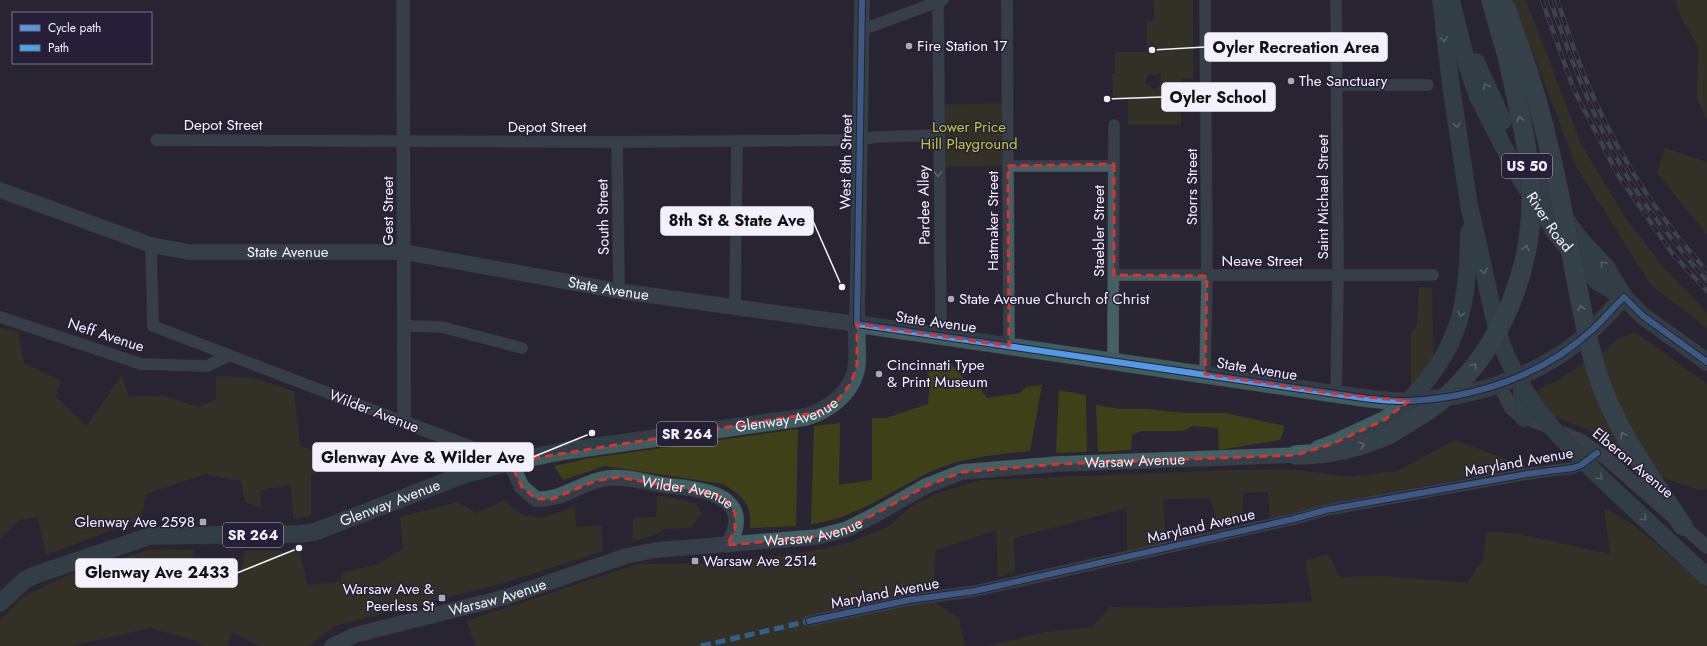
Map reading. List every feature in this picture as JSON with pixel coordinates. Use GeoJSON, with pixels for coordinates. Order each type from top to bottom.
{"type":"FeatureCollection","features":[{"type":"Feature","properties":{"kind":"highway"},"geometry":{"type":"LineString","coordinates":[[1492,0],[1515,58],[1535,92],[1546,136],[1583,317],[1597,373],[1623,434],[1683,526]]}},
{"type":"Feature","properties":{"kind":"highway"},"geometry":{"type":"LineString","coordinates":[[1296,456],[1329,454],[1373,442],[1387,427],[1417,418],[1458,385],[1474,367],[1501,326],[1517,288],[1528,242],[1531,190],[1515,58],[1503,0]]}},
{"type":"Feature","properties":{"kind":"main road","name":"West 8th Street"},"geometry":{"type":"LineString","coordinates":[[851,383],[856,365],[862,0]]}},
{"type":"Feature","properties":{"kind":"main road"},"geometry":{"type":"LineString","coordinates":[[1441,0],[1451,86],[1469,206],[1497,329],[1514,372],[1549,426],[1615,492],[1707,577]]}},
{"type":"Feature","properties":{"kind":"main road","name":"River Road"},"geometry":{"type":"LineString","coordinates":[[1451,0],[1471,81],[1494,130],[1517,173],[1556,234],[1598,282],[1624,297],[1643,316],[1707,362]]}},
{"type":"Feature","properties":{"kind":"main road","name":"State Avenue"},"geometry":{"type":"LineString","coordinates":[[0,190],[151,245],[189,252],[404,252],[619,291],[1113,360],[1336,394],[1408,401],[1442,398],[1499,384],[1522,375],[1551,361],[1570,348],[1592,330],[1624,297]]}},
{"type":"Feature","properties":{"kind":"main road"},"geometry":{"type":"LineString","coordinates":[[1387,427],[1432,374],[1451,343],[1458,325],[1466,290],[1469,206]]}},
{"type":"Feature","properties":{"kind":"main road"},"geometry":{"type":"LineString","coordinates":[[1522,375],[1522,408],[1524,418]]}},
{"type":"Feature","properties":{"kind":"main road","name":"Glenway Avenue"},"geometry":{"type":"LineString","coordinates":[[0,603],[25,580],[35,575],[150,536],[291,534],[314,532],[463,475],[510,462],[564,451],[806,417],[821,412],[837,402],[851,383]]}},
{"type":"Feature","properties":{"kind":"main road","name":"Warsaw Avenue"},"geometry":{"type":"LineString","coordinates":[[332,646],[355,635],[506,596],[626,556],[656,550],[817,537],[847,528],[875,515],[926,486],[962,472],[1058,464],[1296,456]]}},
{"type":"Feature","properties":{"kind":"main road","name":"Wilder Avenue"},"geometry":{"type":"LineString","coordinates":[[510,462],[522,487],[536,499],[552,499],[596,481],[619,478],[698,490],[717,495],[726,500],[732,506],[735,513],[735,530],[727,545]]}},
{"type":"Feature","properties":{"kind":"street","name":"Gest Street"},"geometry":{"type":"LineString","coordinates":[[403,0],[404,422]]}},
{"type":"Feature","properties":{"kind":"street","name":"Hatmaker Street"},"geometry":{"type":"LineString","coordinates":[[1007,0],[1009,346]]}},
{"type":"Feature","properties":{"kind":"street","name":"Storrs Street"},"geometry":{"type":"LineString","coordinates":[[1205,0],[1207,276],[1205,374]]}},
{"type":"Feature","properties":{"kind":"street","name":"Saint Michael Street"},"geometry":{"type":"LineString","coordinates":[[1336,0],[1338,275],[1336,394]]}},
{"type":"Feature","properties":{"kind":"street"},"geometry":{"type":"LineString","coordinates":[[861,24],[940,1]]}},
{"type":"Feature","properties":{"kind":"street","name":"Pardee Alley"},"geometry":{"type":"LineString","coordinates":[[940,1],[938,135],[941,336]]}},
{"type":"Feature","properties":{"kind":"street"},"geometry":{"type":"LineString","coordinates":[[1336,85],[1428,85]]}},
{"type":"Feature","properties":{"kind":"street","name":"Staebler Street"},"geometry":{"type":"LineString","coordinates":[[1113,360],[1114,125]]}},
{"type":"Feature","properties":{"kind":"street","name":"Depot Street"},"geometry":{"type":"LineString","coordinates":[[156,140],[617,142],[860,140],[875,137],[938,135]]}},
{"type":"Feature","properties":{"kind":"street"},"geometry":{"type":"LineString","coordinates":[[735,307],[737,141]]}},
{"type":"Feature","properties":{"kind":"street","name":"South Street"},"geometry":{"type":"LineString","coordinates":[[617,142],[619,291]]}},
{"type":"Feature","properties":{"kind":"street"},"geometry":{"type":"LineString","coordinates":[[1008,166],[1106,166],[1114,164]]}},
{"type":"Feature","properties":{"kind":"street","name":"Wilder Avenue"},"geometry":{"type":"LineString","coordinates":[[151,245],[153,326],[228,356],[510,462]]}},
{"type":"Feature","properties":{"kind":"street","name":"Neave Street"},"geometry":{"type":"LineString","coordinates":[[1114,275],[1433,275]]}},
{"type":"Feature","properties":{"kind":"street","name":"Neff Avenue"},"geometry":{"type":"LineString","coordinates":[[0,317],[142,364],[207,366],[228,356]]}},
{"type":"Feature","properties":{"kind":"street"},"geometry":{"type":"LineString","coordinates":[[404,326],[442,327],[522,348]]}},
{"type":"Feature","properties":{"kind":"street","name":"Elberon Avenue"},"geometry":{"type":"LineString","coordinates":[[1499,384],[1512,408],[1524,418],[1570,434],[1607,459],[1707,547]]}},
{"type":"Feature","properties":{"kind":"street","name":"Maryland Avenue"},"geometry":{"type":"LineString","coordinates":[[808,621],[909,600],[975,590],[1294,519],[1326,510],[1527,474],[1573,468],[1580,465],[1597,452]]}},
{"type":"Feature","properties":{"kind":"highlighted area"},"geometry":{"type":"Polygon","coordinates":[[[1114,164],[1114,275],[1207,276],[1205,374],[1336,394],[1409,401],[1384,420],[1332,444],[1296,455],[1058,464],[962,472],[926,486],[847,529],[817,537],[727,545],[735,530],[735,513],[726,500],[717,495],[619,477],[595,481],[552,499],[536,499],[522,487],[510,462],[821,412],[837,401],[851,383],[857,365],[857,324],[1009,346],[1008,166],[1114,164]]]}},
{"type":"Feature","properties":{"kind":"green space"},"geometry":{"type":"Polygon","coordinates":[[[1153,0],[1193,0],[1193,79],[1181,78],[1181,85],[1176,97],[1174,112],[1181,113],[1181,125],[1128,125],[1128,98],[1113,98],[1112,73],[1115,73],[1115,52],[1147,52],[1147,21],[1153,21],[1155,19],[1153,0]],[[1161,72],[1155,76],[1149,73],[1145,83],[1156,91],[1161,82],[1161,72]]]}},
{"type":"Feature","properties":{"kind":"green space"},"geometry":{"type":"Polygon","coordinates":[[[1513,0],[1526,0],[1581,144],[1625,217],[1663,267],[1707,313],[1707,328],[1651,285],[1576,166],[1513,0]]]}},
{"type":"Feature","properties":{"kind":"green space"},"geometry":{"type":"Polygon","coordinates":[[[1675,0],[1707,0],[1707,119],[1697,100],[1698,46],[1682,19],[1675,0]]]}},
{"type":"Feature","properties":{"kind":"green space","name":"Lower Price Hill Playground"},"geometry":{"type":"Polygon","coordinates":[[[1008,103],[1008,166],[938,167],[939,105],[1008,103]]]}},
{"type":"Feature","properties":{"kind":"green space"},"geometry":{"type":"Polygon","coordinates":[[[1665,148],[1707,162],[1707,235],[1657,173],[1665,148]]]}},
{"type":"Feature","properties":{"kind":"green space"},"geometry":{"type":"Polygon","coordinates":[[[1419,287],[1432,288],[1434,385],[1411,385],[1411,333],[1417,326],[1419,287]]]}},
{"type":"Feature","properties":{"kind":"green space"},"geometry":{"type":"Polygon","coordinates":[[[0,328],[18,332],[24,363],[61,381],[56,397],[87,426],[122,375],[129,397],[164,396],[198,407],[216,400],[216,376],[252,378],[294,391],[300,446],[357,463],[311,474],[311,516],[293,519],[291,485],[260,490],[261,508],[245,502],[241,481],[205,474],[146,494],[141,519],[46,555],[38,517],[19,520],[0,538],[0,328]]]}},
{"type":"Feature","properties":{"kind":"green space"},"geometry":{"type":"Polygon","coordinates":[[[1635,332],[1707,384],[1707,489],[1699,490],[1662,477],[1641,447],[1617,404],[1601,355],[1617,339],[1635,332]]]}},
{"type":"Feature","properties":{"kind":"green space"},"geometry":{"type":"Polygon","coordinates":[[[948,360],[965,380],[975,381],[987,398],[1020,393],[1026,387],[1042,385],[1030,451],[980,457],[944,466],[859,510],[827,521],[811,524],[814,426],[840,423],[839,485],[872,480],[872,418],[886,418],[928,404],[930,380],[925,365],[948,360]]]}},
{"type":"Feature","properties":{"kind":"green space"},"geometry":{"type":"Polygon","coordinates":[[[1587,361],[1636,464],[1632,466],[1603,439],[1584,428],[1550,415],[1535,393],[1546,385],[1556,382],[1587,361]]]}},
{"type":"Feature","properties":{"kind":"green space"},"geometry":{"type":"Polygon","coordinates":[[[1059,390],[1086,395],[1087,452],[1056,453],[1059,390]]]}},
{"type":"Feature","properties":{"kind":"green space"},"geometry":{"type":"Polygon","coordinates":[[[1096,405],[1120,409],[1146,409],[1185,413],[1225,413],[1285,426],[1280,440],[1219,450],[1218,428],[1193,426],[1183,431],[1142,431],[1132,435],[1131,450],[1098,452],[1096,405]]]}},
{"type":"Feature","properties":{"kind":"green space"},"geometry":{"type":"Polygon","coordinates":[[[798,429],[796,526],[750,528],[748,507],[745,502],[741,497],[723,484],[605,466],[563,480],[554,466],[591,458],[798,429]]]}},
{"type":"Feature","properties":{"kind":"green space"},"geometry":{"type":"Polygon","coordinates":[[[1455,440],[1527,467],[1330,503],[1270,519],[1268,492],[1244,493],[1241,517],[1217,523],[1210,498],[1163,499],[1166,543],[1127,552],[1127,508],[1014,538],[1015,572],[998,577],[996,530],[936,550],[933,592],[937,604],[959,619],[965,646],[476,646],[466,621],[638,564],[721,563],[813,551],[848,543],[889,526],[913,505],[940,492],[982,480],[1236,470],[1297,470],[1350,477],[1397,471],[1455,440]]]}},
{"type":"Feature","properties":{"kind":"green space"},"geometry":{"type":"Polygon","coordinates":[[[657,495],[695,503],[702,513],[690,528],[663,529],[657,534],[632,542],[633,518],[656,517],[657,495]]]}},
{"type":"Feature","properties":{"kind":"green space"},"geometry":{"type":"Polygon","coordinates":[[[505,500],[522,515],[544,518],[575,506],[576,527],[601,526],[603,551],[507,582],[335,626],[308,646],[259,646],[232,632],[228,646],[201,646],[197,641],[150,628],[71,646],[0,646],[0,620],[23,597],[68,575],[151,549],[193,550],[199,588],[239,579],[245,551],[300,551],[307,585],[341,582],[341,573],[378,564],[403,549],[400,517],[458,502],[476,513],[505,500]]]}},
{"type":"Feature","properties":{"kind":"green space"},"geometry":{"type":"Polygon","coordinates":[[[1604,508],[1634,525],[1707,588],[1707,646],[987,646],[1047,632],[1093,627],[1110,607],[1165,608],[1312,602],[1305,561],[1328,554],[1340,577],[1384,576],[1467,583],[1483,560],[1487,531],[1523,535],[1610,554],[1604,508]]]}},
{"type":"Feature","properties":{"kind":"railway"},"geometry":{"type":"LineString","coordinates":[[1542,0],[1574,90],[1618,175],[1672,253],[1707,291]]}},
{"type":"Feature","properties":{"kind":"railway"},"geometry":{"type":"LineString","coordinates":[[1550,0],[1590,104],[1620,164],[1629,180],[1650,210],[1707,281]]}},
{"type":"Feature","properties":{"kind":"railway"},"geometry":{"type":"LineString","coordinates":[[1557,0],[1573,47],[1595,102],[1622,154],[1653,203],[1707,271]]}},
{"type":"Feature","properties":{"kind":"marked path"},"geometry":{"type":"LineString","coordinates":[[701,646],[809,621]]}},
{"type":"Feature","properties":{"kind":"cycle path"},"geometry":{"type":"LineString","coordinates":[[862,0],[857,324],[1363,398],[1408,401],[1458,395],[1506,382],[1529,372],[1552,360],[1572,346],[1596,326],[1624,297],[1643,316],[1707,362]]}},
{"type":"Feature","properties":{"kind":"cycle path"},"geometry":{"type":"LineString","coordinates":[[809,621],[909,600],[975,591],[1294,519],[1326,510],[1527,474],[1573,468],[1581,465],[1597,453]]}},
{"type":"Feature","properties":{"kind":"place","name":"Fire Station 17"},"geometry":{"type":"Point","coordinates":[909,46]}},
{"type":"Feature","properties":{"kind":"place","name":"Oyler Recreation Area"},"geometry":{"type":"Point","coordinates":[1152,50]}},
{"type":"Feature","properties":{"kind":"place","name":"The Sanctuary"},"geometry":{"type":"Point","coordinates":[1291,81]}},
{"type":"Feature","properties":{"kind":"place","name":"Oyler School"},"geometry":{"type":"Point","coordinates":[1107,99]}},
{"type":"Feature","properties":{"kind":"place","name":"8th St & State Ave"},"geometry":{"type":"Point","coordinates":[842,287]}},
{"type":"Feature","properties":{"kind":"place","name":"State Avenue Church of Christ"},"geometry":{"type":"Point","coordinates":[951,299]}},
{"type":"Feature","properties":{"kind":"place","name":"Cincinnati Type & Print Museum"},"geometry":{"type":"Point","coordinates":[879,374]}},
{"type":"Feature","properties":{"kind":"place","name":"Glenway Ave & Wilder Ave"},"geometry":{"type":"Point","coordinates":[592,433]}},
{"type":"Feature","properties":{"kind":"place","name":"Glenway Ave 2598"},"geometry":{"type":"Point","coordinates":[203,522]}},
{"type":"Feature","properties":{"kind":"place","name":"Glenway Ave 2433"},"geometry":{"type":"Point","coordinates":[299,548]}},
{"type":"Feature","properties":{"kind":"place","name":"Warsaw Ave 2514"},"geometry":{"type":"Point","coordinates":[695,561]}},
{"type":"Feature","properties":{"kind":"place","name":"Warsaw Ave & Peerless St"},"geometry":{"type":"Point","coordinates":[442,598]}}]}
